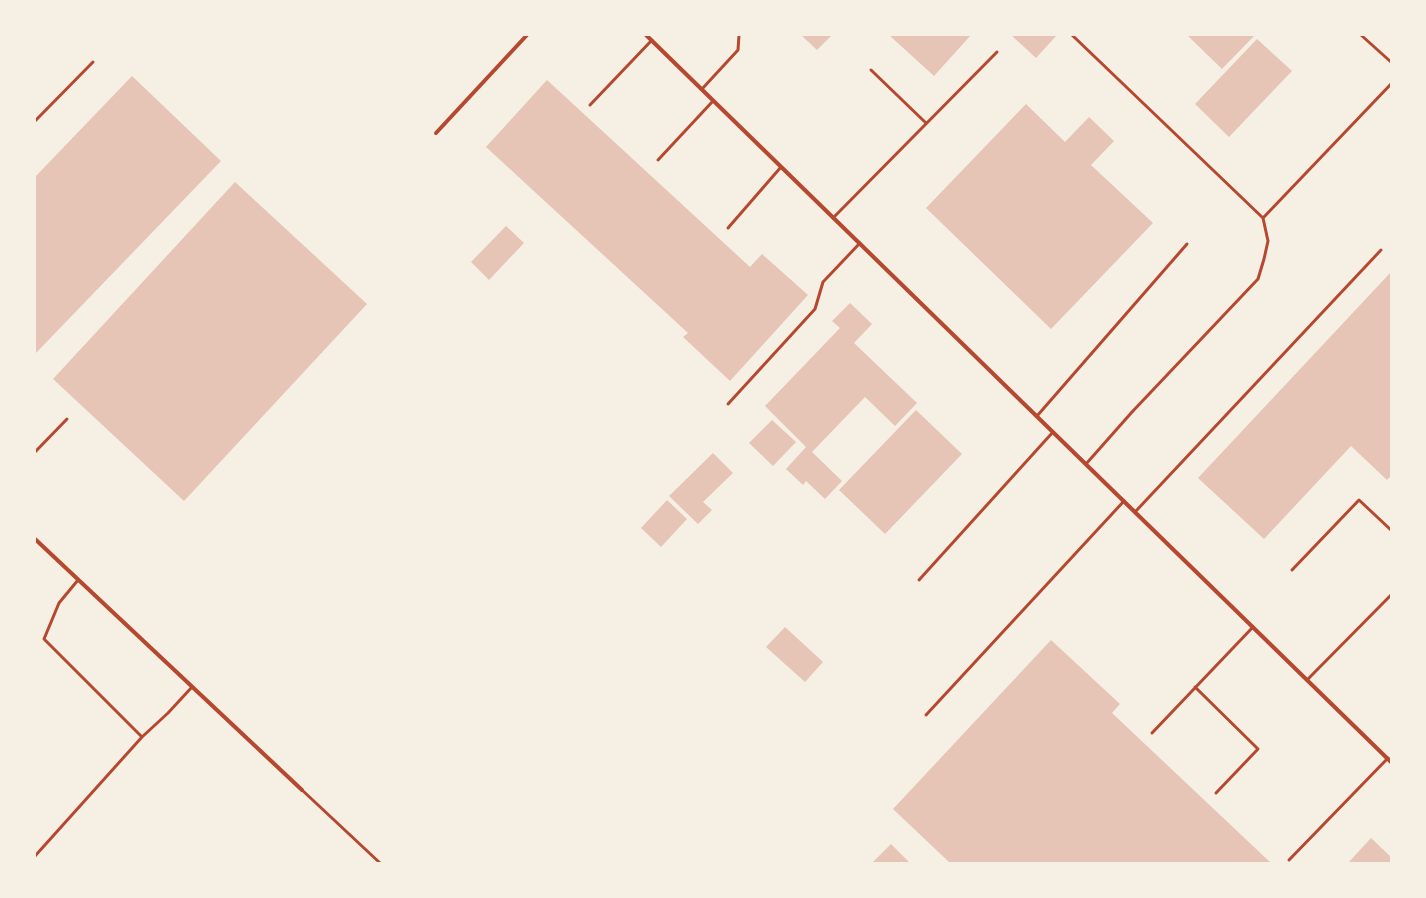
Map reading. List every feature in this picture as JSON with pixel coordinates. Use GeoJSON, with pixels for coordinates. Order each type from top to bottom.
{"type":"FeatureCollection","features":[{"type":"Feature","properties":{"kind":"street"},"geometry":{"type":"LineString","coordinates":[[436,133],[527,35]]}},
{"type":"Feature","properties":{"kind":"street"},"geometry":{"type":"LineString","coordinates":[[646,35],[1389,760]]}},
{"type":"Feature","properties":{"kind":"street"},"geometry":{"type":"LineString","coordinates":[[36,541],[302,790]]}},
{"type":"Feature","properties":{"kind":"lane"},"geometry":{"type":"LineString","coordinates":[[702,89],[738,50],[739,35]]}},
{"type":"Feature","properties":{"kind":"lane"},"geometry":{"type":"LineString","coordinates":[[1072,35],[1264,218],[1268,241],[1258,279],[1132,412],[1086,464]]}},
{"type":"Feature","properties":{"kind":"lane"},"geometry":{"type":"LineString","coordinates":[[1361,35],[1391,62]]}},
{"type":"Feature","properties":{"kind":"lane"},"geometry":{"type":"LineString","coordinates":[[590,105],[652,40]]}},
{"type":"Feature","properties":{"kind":"lane"},"geometry":{"type":"LineString","coordinates":[[833,218],[997,52]]}},
{"type":"Feature","properties":{"kind":"lane"},"geometry":{"type":"LineString","coordinates":[[35,122],[93,62]]}},
{"type":"Feature","properties":{"kind":"lane"},"geometry":{"type":"LineString","coordinates":[[871,70],[926,123]]}},
{"type":"Feature","properties":{"kind":"lane"},"geometry":{"type":"LineString","coordinates":[[1264,218],[1391,84]]}},
{"type":"Feature","properties":{"kind":"lane"},"geometry":{"type":"LineString","coordinates":[[658,160],[714,101]]}},
{"type":"Feature","properties":{"kind":"lane"},"geometry":{"type":"LineString","coordinates":[[728,228],[781,167]]}},
{"type":"Feature","properties":{"kind":"lane"},"geometry":{"type":"LineString","coordinates":[[728,404],[815,309],[824,282],[860,243]]}},
{"type":"Feature","properties":{"kind":"lane"},"geometry":{"type":"LineString","coordinates":[[1037,416],[1188,244]]}},
{"type":"Feature","properties":{"kind":"lane"},"geometry":{"type":"LineString","coordinates":[[1135,512],[1381,250]]}},
{"type":"Feature","properties":{"kind":"lane"},"geometry":{"type":"LineString","coordinates":[[35,452],[67,419]]}},
{"type":"Feature","properties":{"kind":"lane"},"geometry":{"type":"LineString","coordinates":[[919,580],[1053,432]]}},
{"type":"Feature","properties":{"kind":"lane"},"geometry":{"type":"LineString","coordinates":[[1292,570],[1358,500],[1391,530]]}},
{"type":"Feature","properties":{"kind":"lane"},"geometry":{"type":"LineString","coordinates":[[926,714],[1124,501]]}},
{"type":"Feature","properties":{"kind":"lane"},"geometry":{"type":"LineString","coordinates":[[78,580],[59,603],[44,639],[142,737]]}},
{"type":"Feature","properties":{"kind":"lane"},"geometry":{"type":"LineString","coordinates":[[1307,680],[1391,595]]}},
{"type":"Feature","properties":{"kind":"lane"},"geometry":{"type":"LineString","coordinates":[[1152,734],[1253,627]]}},
{"type":"Feature","properties":{"kind":"lane"},"geometry":{"type":"LineString","coordinates":[[35,856],[142,737],[168,713],[192,687]]}},
{"type":"Feature","properties":{"kind":"lane"},"geometry":{"type":"LineString","coordinates":[[1195,687],[1258,749],[1216,793]]}},
{"type":"Feature","properties":{"kind":"lane"},"geometry":{"type":"LineString","coordinates":[[1289,860],[1389,760]]}},
{"type":"Feature","properties":{"kind":"lane"},"geometry":{"type":"LineString","coordinates":[[302,790],[380,863]]}},
{"type":"Feature","properties":{"kind":"building"},"geometry":{"type":"Polygon","coordinates":[[[801,35],[832,35],[817,50],[801,35]]]}},
{"type":"Feature","properties":{"kind":"building"},"geometry":{"type":"Polygon","coordinates":[[[889,35],[971,35],[934,76],[889,35]]]}},
{"type":"Feature","properties":{"kind":"building"},"geometry":{"type":"Polygon","coordinates":[[[1011,35],[1057,35],[1036,58],[1011,35]]]}},
{"type":"Feature","properties":{"kind":"building"},"geometry":{"type":"Polygon","coordinates":[[[1187,35],[1255,35],[1222,69],[1187,35]]]}},
{"type":"Feature","properties":{"kind":"building"},"geometry":{"type":"Polygon","coordinates":[[[1257,39],[1292,71],[1229,137],[1195,104],[1257,39]]]}},
{"type":"Feature","properties":{"kind":"building"},"geometry":{"type":"Polygon","coordinates":[[[132,76],[221,161],[35,354],[35,177],[132,76]]]}},
{"type":"Feature","properties":{"kind":"building"},"geometry":{"type":"Polygon","coordinates":[[[547,80],[750,267],[762,254],[808,295],[730,381],[683,337],[688,333],[486,147],[547,80]]]}},
{"type":"Feature","properties":{"kind":"building"},"geometry":{"type":"Polygon","coordinates":[[[1026,104],[1065,142],[1089,117],[1114,141],[1091,165],[1153,223],[1051,329],[926,208],[1026,104]]]}},
{"type":"Feature","properties":{"kind":"building"},"geometry":{"type":"Polygon","coordinates":[[[235,182],[367,304],[184,501],[53,379],[235,182]]]}},
{"type":"Feature","properties":{"kind":"building"},"geometry":{"type":"Polygon","coordinates":[[[506,226],[524,243],[489,280],[471,262],[506,226]]]}},
{"type":"Feature","properties":{"kind":"building"},"geometry":{"type":"Polygon","coordinates":[[[1391,272],[1391,476],[1387,480],[1351,446],[1264,539],[1198,478],[1391,272]]]}},
{"type":"Feature","properties":{"kind":"building"},"geometry":{"type":"Polygon","coordinates":[[[850,303],[872,324],[854,343],[917,403],[895,426],[865,397],[812,452],[842,481],[825,499],[806,481],[803,485],[786,469],[806,447],[765,406],[840,328],[832,321],[850,303]]]}},
{"type":"Feature","properties":{"kind":"building"},"geometry":{"type":"Polygon","coordinates":[[[916,410],[962,454],[885,534],[839,490],[916,410]]]}},
{"type":"Feature","properties":{"kind":"building"},"geometry":{"type":"Polygon","coordinates":[[[772,420],[796,442],[773,466],[749,443],[772,420]]]}},
{"type":"Feature","properties":{"kind":"building"},"geometry":{"type":"Polygon","coordinates":[[[713,453],[733,473],[703,502],[712,510],[698,524],[669,496],[713,453]]]}},
{"type":"Feature","properties":{"kind":"building"},"geometry":{"type":"Polygon","coordinates":[[[667,500],[687,519],[661,547],[641,528],[667,500]]]}},
{"type":"Feature","properties":{"kind":"building"},"geometry":{"type":"Polygon","coordinates":[[[785,627],[823,662],[805,682],[766,647],[785,627]]]}},
{"type":"Feature","properties":{"kind":"building"},"geometry":{"type":"Polygon","coordinates":[[[1051,640],[1120,704],[1112,713],[1271,863],[950,863],[893,809],[1051,640]]]}},
{"type":"Feature","properties":{"kind":"building"},"geometry":{"type":"Polygon","coordinates":[[[1371,838],[1391,857],[1391,863],[1348,863],[1371,838]]]}},
{"type":"Feature","properties":{"kind":"building"},"geometry":{"type":"Polygon","coordinates":[[[891,844],[910,863],[872,863],[891,844]]]}}]}
